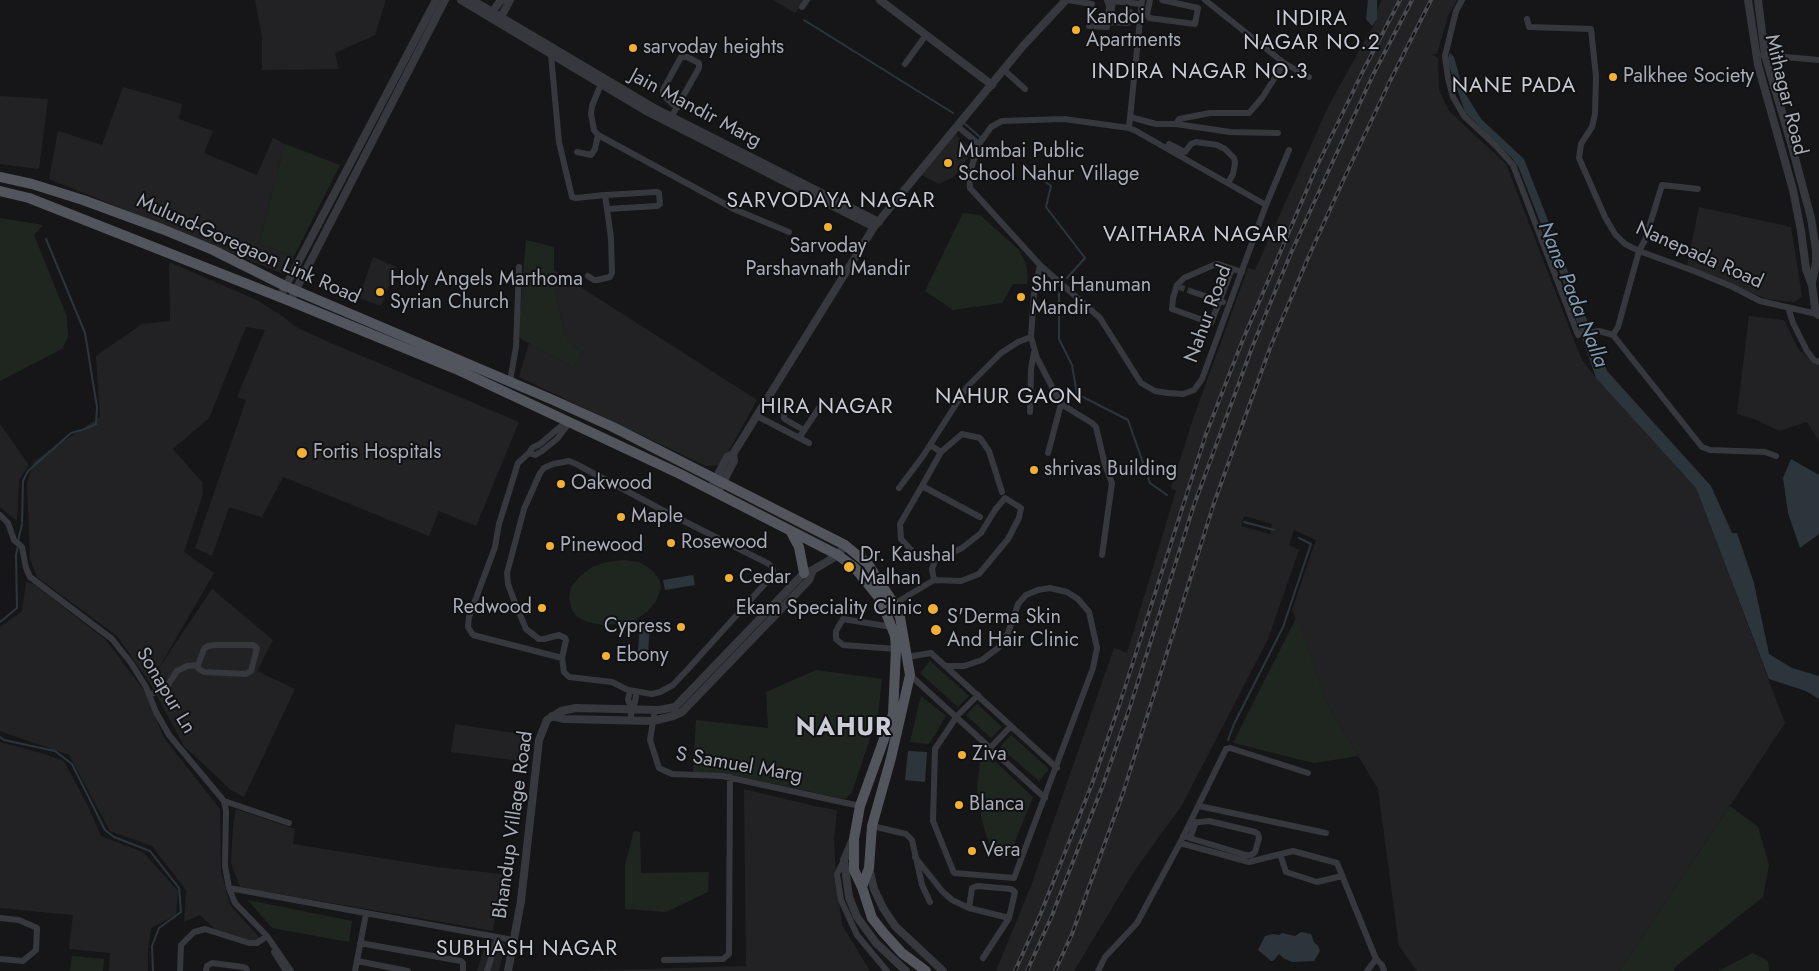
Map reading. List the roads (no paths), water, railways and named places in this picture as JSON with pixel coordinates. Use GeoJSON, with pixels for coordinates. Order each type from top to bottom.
{"type":"FeatureCollection","features":[{"type":"Feature","properties":{"kind":"main road","name":"Mulund-Goregaon Link Road"},"geometry":{"type":"LineString","coordinates":[[0,177],[32,184],[83,200],[213,250],[290,289],[445,360],[713,492],[838,555],[855,568],[881,600],[896,636],[896,649],[893,714],[860,806],[854,838],[854,870],[862,887],[872,918],[882,932],[902,953],[926,971]]}},
{"type":"Feature","properties":{"kind":"main road","name":"Mulund-Goregaon Link Road"},"geometry":{"type":"LineString","coordinates":[[0,191],[30,198],[285,299],[445,360],[510,381],[613,427],[845,545],[868,564],[894,604],[900,617],[910,675]]}},
{"type":"Feature","properties":{"kind":"main road"},"geometry":{"type":"LineString","coordinates":[[790,531],[799,547],[808,572]]}},
{"type":"Feature","properties":{"kind":"main road"},"geometry":{"type":"LineString","coordinates":[[862,887],[869,868],[872,826],[894,749],[910,675]]}},
{"type":"Feature","properties":{"kind":"street"},"geometry":{"type":"LineString","coordinates":[[285,299],[322,216],[350,164],[377,121],[416,46],[436,0]]}},
{"type":"Feature","properties":{"kind":"street"},"geometry":{"type":"LineString","coordinates":[[416,46],[445,0]]}},
{"type":"Feature","properties":{"kind":"street"},"geometry":{"type":"LineString","coordinates":[[491,14],[501,0]]}},
{"type":"Feature","properties":{"kind":"street"},"geometry":{"type":"LineString","coordinates":[[500,20],[510,0]]}},
{"type":"Feature","properties":{"kind":"street"},"geometry":{"type":"LineString","coordinates":[[802,7],[807,0]]}},
{"type":"Feature","properties":{"kind":"street"},"geometry":{"type":"LineString","coordinates":[[880,0],[992,85]]}},
{"type":"Feature","properties":{"kind":"street"},"geometry":{"type":"LineString","coordinates":[[713,492],[727,457],[733,454],[876,225],[1023,46],[1067,0],[1092,4]]}},
{"type":"Feature","properties":{"kind":"street"},"geometry":{"type":"LineString","coordinates":[[1089,26],[1107,26],[1109,6],[1106,0]]}},
{"type":"Feature","properties":{"kind":"street"},"geometry":{"type":"LineString","coordinates":[[1150,0],[1149,18],[1195,24],[1197,7],[1162,0]]}},
{"type":"Feature","properties":{"kind":"street"},"geometry":{"type":"LineString","coordinates":[[1205,0],[1284,63],[1309,77]]}},
{"type":"Feature","properties":{"kind":"street"},"geometry":{"type":"LineString","coordinates":[[1462,0],[1456,11],[1446,56],[1448,78],[1453,97],[1464,116],[1495,145],[1512,165],[1578,335],[1599,331],[1613,335],[1702,447],[1710,450],[1765,452],[1776,456]]}},
{"type":"Feature","properties":{"kind":"street","name":"Mithagar Road"},"geometry":{"type":"LineString","coordinates":[[1748,0],[1801,231],[1806,269],[1812,285]]}},
{"type":"Feature","properties":{"kind":"street","name":"Mithagar Road"},"geometry":{"type":"LineString","coordinates":[[1758,0],[1761,56],[1791,143],[1811,218],[1816,250],[1812,285],[1814,308],[1818,314]]}},
{"type":"Feature","properties":{"kind":"street","name":"Jain Mandir Marg"},"geometry":{"type":"LineString","coordinates":[[467,1],[670,120],[876,225]]}},
{"type":"Feature","properties":{"kind":"street"},"geometry":{"type":"LineString","coordinates":[[1129,128],[1142,2],[1112,2],[1110,22],[1128,23],[1130,12]]}},
{"type":"Feature","properties":{"kind":"street","name":"Nanepada Road"},"geometry":{"type":"LineString","coordinates":[[1527,19],[1529,27],[1590,29],[1596,76],[1595,114],[1592,127],[1581,144],[1579,158],[1605,217],[1615,234],[1625,244],[1639,251],[1733,287],[1760,301],[1818,314]]}},
{"type":"Feature","properties":{"kind":"street"},"geometry":{"type":"LineString","coordinates":[[905,64],[926,35]]}},
{"type":"Feature","properties":{"kind":"street","name":"Jain Mandir Marg"},"geometry":{"type":"LineString","coordinates":[[545,47],[551,55],[576,66]]}},
{"type":"Feature","properties":{"kind":"street"},"geometry":{"type":"LineString","coordinates":[[551,55],[559,142],[570,193],[576,198],[657,192],[659,195],[660,204],[657,206],[607,209]]}},
{"type":"Feature","properties":{"kind":"street"},"geometry":{"type":"LineString","coordinates":[[1761,56],[1819,60]]}},
{"type":"Feature","properties":{"kind":"street"},"geometry":{"type":"LineString","coordinates":[[670,120],[677,108],[699,68],[699,63],[687,57],[681,57],[663,90],[663,95],[677,108]]}},
{"type":"Feature","properties":{"kind":"street"},"geometry":{"type":"LineString","coordinates":[[1176,124],[1179,119],[1210,113],[1248,113],[1259,102],[1284,63]]}},
{"type":"Feature","properties":{"kind":"street"},"geometry":{"type":"LineString","coordinates":[[1004,70],[1026,89]]}},
{"type":"Feature","properties":{"kind":"street","name":"Jain Mandir Marg"},"geometry":{"type":"LineString","coordinates":[[593,76],[600,84],[617,90]]}},
{"type":"Feature","properties":{"kind":"street"},"geometry":{"type":"LineString","coordinates":[[600,84],[592,106],[594,130],[598,135],[736,210],[789,232]]}},
{"type":"Feature","properties":{"kind":"street"},"geometry":{"type":"LineString","coordinates":[[1130,117],[1156,124],[1176,124],[1230,132],[1278,133]]}},
{"type":"Feature","properties":{"kind":"street","name":"Nahur Road"},"geometry":{"type":"LineString","coordinates":[[1064,119],[1129,128],[1175,150],[1266,206],[1202,379],[1194,390],[1183,394],[1155,391],[1141,383],[1100,318],[1040,265],[970,188],[969,175],[979,144],[991,127],[1002,121],[1064,119]]}},
{"type":"Feature","properties":{"kind":"street"},"geometry":{"type":"LineString","coordinates":[[290,289],[327,229],[358,168],[377,121]]}},
{"type":"Feature","properties":{"kind":"street"},"geometry":{"type":"LineString","coordinates":[[957,126],[979,144]]}},
{"type":"Feature","properties":{"kind":"street"},"geometry":{"type":"LineString","coordinates":[[577,152],[591,155],[595,149],[598,135]]}},
{"type":"Feature","properties":{"kind":"street"},"geometry":{"type":"LineString","coordinates":[[1169,144],[1175,150],[1185,152],[1191,144],[1196,142],[1218,145],[1235,160],[1233,174],[1228,183]]}},
{"type":"Feature","properties":{"kind":"street"},"geometry":{"type":"LineString","coordinates":[[1266,206],[1289,150]]}},
{"type":"Feature","properties":{"kind":"street"},"geometry":{"type":"LineString","coordinates":[[350,164],[358,168]]}},
{"type":"Feature","properties":{"kind":"street"},"geometry":{"type":"LineString","coordinates":[[1613,335],[1618,328],[1639,251],[1645,240],[1662,185],[1698,189]]}},
{"type":"Feature","properties":{"kind":"street"},"geometry":{"type":"LineString","coordinates":[[588,276],[597,280],[610,277],[612,273],[611,238],[605,195]]}},
{"type":"Feature","properties":{"kind":"street"},"geometry":{"type":"LineString","coordinates":[[322,216],[331,220]]}},
{"type":"Feature","properties":{"kind":"street"},"geometry":{"type":"LineString","coordinates":[[318,225],[327,229]]}},
{"type":"Feature","properties":{"kind":"street"},"geometry":{"type":"LineString","coordinates":[[1232,269],[1212,323],[1172,309],[1173,298],[1184,278],[1214,264],[1232,269],[1242,272]]}},
{"type":"Feature","properties":{"kind":"street"},"geometry":{"type":"LineString","coordinates":[[1040,265],[1036,282],[1031,337],[1034,349],[1061,404],[1096,427],[1105,465],[1112,483],[1102,555]]}},
{"type":"Feature","properties":{"kind":"street"},"geometry":{"type":"LineString","coordinates":[[510,381],[516,347],[519,267]]}},
{"type":"Feature","properties":{"kind":"street"},"geometry":{"type":"LineString","coordinates":[[1193,292],[1230,304]]}},
{"type":"Feature","properties":{"kind":"street"},"geometry":{"type":"LineString","coordinates":[[1788,307],[1792,323],[1807,351],[1814,360],[1819,362]]}},
{"type":"Feature","properties":{"kind":"street"},"geometry":{"type":"LineString","coordinates":[[899,488],[968,387],[1001,353],[1018,342],[1031,337]]}},
{"type":"Feature","properties":{"kind":"street"},"geometry":{"type":"LineString","coordinates":[[1030,412],[1031,369],[1034,349]]}},
{"type":"Feature","properties":{"kind":"street"},"geometry":{"type":"LineString","coordinates":[[798,438],[823,402]]}},
{"type":"Feature","properties":{"kind":"street"},"geometry":{"type":"LineString","coordinates":[[1048,453],[1061,404]]}},
{"type":"Feature","properties":{"kind":"street"},"geometry":{"type":"LineString","coordinates":[[784,408],[784,418],[804,430]]}},
{"type":"Feature","properties":{"kind":"street"},"geometry":{"type":"LineString","coordinates":[[757,416],[809,443]]}},
{"type":"Feature","properties":{"kind":"street"},"geometry":{"type":"LineString","coordinates":[[781,428],[786,420]]}},
{"type":"Feature","properties":{"kind":"street"},"geometry":{"type":"LineString","coordinates":[[562,658],[478,637],[470,632],[468,627],[469,617],[495,547],[499,524],[518,462],[532,448],[540,444],[568,421]]}},
{"type":"Feature","properties":{"kind":"street"},"geometry":{"type":"LineString","coordinates":[[917,556],[901,539],[900,524],[942,452],[962,434],[980,438],[989,451],[1002,492]]}},
{"type":"Feature","properties":{"kind":"street"},"geometry":{"type":"LineString","coordinates":[[930,445],[942,452]]}},
{"type":"Feature","properties":{"kind":"street"},"geometry":{"type":"LineString","coordinates":[[569,461],[576,464],[772,567],[772,576],[707,650],[673,685],[664,691],[652,694],[628,690],[612,682],[569,678],[564,672],[562,658],[565,638],[559,635],[539,639],[526,629],[510,589],[507,573],[524,509],[540,473],[544,468],[553,464],[569,461]]}},
{"type":"Feature","properties":{"kind":"street"},"geometry":{"type":"LineString","coordinates":[[922,486],[980,517]]}},
{"type":"Feature","properties":{"kind":"street"},"geometry":{"type":"LineString","coordinates":[[894,604],[934,580],[961,581],[979,574],[1008,539],[1019,518],[1021,508],[1016,503],[1005,498],[981,533],[962,548],[935,561],[932,569],[934,580]]}},
{"type":"Feature","properties":{"kind":"street","name":"Sonapur Ln"},"geometry":{"type":"LineString","coordinates":[[0,515],[8,523],[14,540],[22,547],[26,568],[30,577],[112,639],[131,663],[169,735],[224,801]]}},
{"type":"Feature","properties":{"kind":"street"},"geometry":{"type":"LineString","coordinates":[[690,704],[683,698],[699,682],[727,660],[765,621],[808,572],[838,555],[845,545]]}},
{"type":"Feature","properties":{"kind":"street"},"geometry":{"type":"LineString","coordinates":[[946,666],[964,666],[982,660],[998,648],[1008,633],[1018,604],[1026,595],[1038,590],[1050,588],[1067,592],[1078,598],[1089,612],[1097,648],[1093,668],[1057,768],[1014,878],[954,873],[935,829],[933,813],[935,749],[957,716],[978,695]]}},
{"type":"Feature","properties":{"kind":"street"},"geometry":{"type":"LineString","coordinates":[[892,627],[843,619],[836,631],[836,639],[843,645],[896,649]]}},
{"type":"Feature","properties":{"kind":"street"},"geometry":{"type":"LineString","coordinates":[[211,645],[252,645],[257,648],[251,671],[246,674],[204,672],[198,668],[198,665],[204,649],[211,645]]}},
{"type":"Feature","properties":{"kind":"street"},"geometry":{"type":"LineString","coordinates":[[907,657],[931,653],[1057,768]]}},
{"type":"Feature","properties":{"kind":"street","name":"Bhandup Village Road"},"geometry":{"type":"LineString","coordinates":[[552,716],[564,719],[653,721],[673,716],[682,712],[705,689],[727,660]]}},
{"type":"Feature","properties":{"kind":"street"},"geometry":{"type":"LineString","coordinates":[[149,695],[166,688],[177,671],[187,666],[198,665]]}},
{"type":"Feature","properties":{"kind":"street"},"geometry":{"type":"LineString","coordinates":[[910,675],[1045,798]]}},
{"type":"Feature","properties":{"kind":"street"},"geometry":{"type":"LineString","coordinates":[[699,682],[705,689]]}},
{"type":"Feature","properties":{"kind":"street"},"geometry":{"type":"LineString","coordinates":[[630,721],[632,709],[628,700],[632,695]]}},
{"type":"Feature","properties":{"kind":"street","name":"Bhandup Village Road"},"geometry":{"type":"LineString","coordinates":[[508,971],[521,900],[539,740],[547,720],[560,711],[576,708],[666,710],[675,707],[683,698]]}},
{"type":"Feature","properties":{"kind":"street","name":"S Samuel Marg"},"geometry":{"type":"LineString","coordinates":[[655,710],[650,740],[659,768],[672,774],[730,777],[860,806]]}},
{"type":"Feature","properties":{"kind":"street"},"geometry":{"type":"LineString","coordinates":[[991,748],[1011,726]]}},
{"type":"Feature","properties":{"kind":"street"},"geometry":{"type":"LineString","coordinates":[[1098,971],[1105,957],[1137,923],[1193,822],[1226,749],[1230,748],[1308,773]]}},
{"type":"Feature","properties":{"kind":"street"},"geometry":{"type":"LineString","coordinates":[[664,960],[723,959],[729,954],[730,777]]}},
{"type":"Feature","properties":{"kind":"street"},"geometry":{"type":"LineString","coordinates":[[224,801],[289,823]]}},
{"type":"Feature","properties":{"kind":"street"},"geometry":{"type":"LineString","coordinates":[[224,801],[226,811],[224,866],[229,888],[235,903],[292,971]]}},
{"type":"Feature","properties":{"kind":"street"},"geometry":{"type":"LineString","coordinates":[[1199,806],[1326,833]]}},
{"type":"Feature","properties":{"kind":"street"},"geometry":{"type":"LineString","coordinates":[[1184,839],[1246,855],[1251,855],[1255,852],[1259,838],[1257,833],[1218,822],[1193,822]]}},
{"type":"Feature","properties":{"kind":"street"},"geometry":{"type":"LineString","coordinates":[[872,826],[906,834],[912,840],[922,885],[930,902]]}},
{"type":"Feature","properties":{"kind":"street"},"geometry":{"type":"LineString","coordinates":[[854,838],[837,874],[841,900],[857,935],[887,971]]}},
{"type":"Feature","properties":{"kind":"street"},"geometry":{"type":"LineString","coordinates":[[1184,839],[1249,862],[1293,851],[1337,863],[1376,959],[1382,965],[1384,971]]}},
{"type":"Feature","properties":{"kind":"street"},"geometry":{"type":"LineString","coordinates":[[1280,854],[1286,872],[1317,882],[1342,876]]}},
{"type":"Feature","properties":{"kind":"street"},"geometry":{"type":"LineString","coordinates":[[915,857],[942,891],[952,900],[969,908],[1009,918]]}},
{"type":"Feature","properties":{"kind":"street"},"geometry":{"type":"LineString","coordinates":[[844,860],[849,897],[857,917],[876,943],[906,971]]}},
{"type":"Feature","properties":{"kind":"street"},"geometry":{"type":"LineString","coordinates":[[869,868],[874,889],[883,908],[895,926],[943,971]]}},
{"type":"Feature","properties":{"kind":"street"},"geometry":{"type":"LineString","coordinates":[[969,908],[972,888],[978,886],[1011,889],[1015,892],[1009,918],[983,958]]}},
{"type":"Feature","properties":{"kind":"street"},"geometry":{"type":"LineString","coordinates":[[229,888],[513,940]]}},
{"type":"Feature","properties":{"kind":"street"},"geometry":{"type":"LineString","coordinates":[[355,971],[366,914]]}},
{"type":"Feature","properties":{"kind":"street"},"geometry":{"type":"LineString","coordinates":[[0,918],[19,920],[37,928],[36,950],[23,961],[0,959]]}},
{"type":"Feature","properties":{"kind":"street"},"geometry":{"type":"LineString","coordinates":[[180,971],[181,945],[194,932],[205,929],[248,943],[257,943],[267,939]]}},
{"type":"Feature","properties":{"kind":"street"},"geometry":{"type":"LineString","coordinates":[[487,971],[498,937]]}},
{"type":"Feature","properties":{"kind":"street"},"geometry":{"type":"LineString","coordinates":[[267,939],[286,971]]}},
{"type":"Feature","properties":{"kind":"street"},"geometry":{"type":"LineString","coordinates":[[360,943],[461,961],[463,963],[463,971]]}},
{"type":"Feature","properties":{"kind":"street"},"geometry":{"type":"LineString","coordinates":[[1367,971],[1376,959]]}},
{"type":"Feature","properties":{"kind":"street"},"geometry":{"type":"LineString","coordinates":[[357,961],[408,971]]}},
{"type":"Feature","properties":{"kind":"street"},"geometry":{"type":"LineString","coordinates":[[206,971],[207,966],[212,963],[243,967],[247,971]]}},
{"type":"Feature","properties":{"kind":"water"},"geometry":{"type":"Polygon","coordinates":[[[1368,0],[1377,0],[1377,19],[1372,26],[1366,19],[1368,0]]]}},
{"type":"Feature","properties":{"kind":"water","name":"Nane Pada Nalla"},"geometry":{"type":"Polygon","coordinates":[[[1450,53],[1454,57],[1463,90],[1481,119],[1524,159],[1607,371],[1711,486],[1732,533],[1737,533],[1754,583],[1769,654],[1792,668],[1819,676],[1819,699],[1806,691],[1769,679],[1696,488],[1596,378],[1560,273],[1519,168],[1512,158],[1465,112],[1447,60],[1450,53]]]}},
{"type":"Feature","properties":{"kind":"water"},"geometry":{"type":"Polygon","coordinates":[[[1791,459],[1819,475],[1819,534],[1800,548],[1788,513],[1783,478],[1791,459]]]}},
{"type":"Feature","properties":{"kind":"water"},"geometry":{"type":"Polygon","coordinates":[[[693,575],[695,585],[665,590],[663,580],[693,575]]]}},
{"type":"Feature","properties":{"kind":"water"},"geometry":{"type":"Polygon","coordinates":[[[640,622],[650,623],[648,653],[638,652],[640,622]]]}},
{"type":"Feature","properties":{"kind":"water"},"geometry":{"type":"Polygon","coordinates":[[[908,751],[927,752],[925,782],[905,780],[908,751]]]}},
{"type":"Feature","properties":{"kind":"water"},"geometry":{"type":"Polygon","coordinates":[[[1301,932],[1311,934],[1318,946],[1320,951],[1314,961],[1292,962],[1279,954],[1271,961],[1258,950],[1265,936],[1282,933],[1295,936],[1301,932]]]}},
{"type":"Feature","properties":{"kind":"waterway"},"geometry":{"type":"LineString","coordinates":[[804,20],[953,113]]}},
{"type":"Feature","properties":{"kind":"waterway"},"geometry":{"type":"LineString","coordinates":[[964,123],[981,138]]}},
{"type":"Feature","properties":{"kind":"waterway"},"geometry":{"type":"LineString","coordinates":[[1026,167],[1051,186],[1046,207],[1085,258],[1067,278]]}},
{"type":"Feature","properties":{"kind":"waterway"},"geometry":{"type":"LineString","coordinates":[[22,522],[23,481],[28,471],[71,433],[96,424],[97,407],[85,333],[46,239]]}},
{"type":"Feature","properties":{"kind":"waterway"},"geometry":{"type":"LineString","coordinates":[[1059,293],[1059,339],[1072,365],[1077,394],[1128,420],[1150,483],[1167,495]]}},
{"type":"Feature","properties":{"kind":"waterway"},"geometry":{"type":"LineString","coordinates":[[1244,522],[1274,530]]}},
{"type":"Feature","properties":{"kind":"waterway"},"geometry":{"type":"LineString","coordinates":[[18,541],[22,524]]}},
{"type":"Feature","properties":{"kind":"waterway"},"geometry":{"type":"LineString","coordinates":[[1228,740],[1234,724],[1283,627],[1311,544],[1299,538]]}},
{"type":"Feature","properties":{"kind":"waterway"},"geometry":{"type":"LineString","coordinates":[[0,622],[17,608],[16,555],[18,546]]}},
{"type":"Feature","properties":{"kind":"waterway"},"geometry":{"type":"LineString","coordinates":[[0,737],[4,740],[55,751],[72,764],[105,830],[114,837],[150,851],[179,888],[181,912],[159,928],[152,946],[153,971]]}},
{"type":"Feature","properties":{"kind":"tunnel"},"geometry":{"type":"LineString","coordinates":[[1179,287],[1193,292]]}},
{"type":"Feature","properties":{"kind":"railway"},"geometry":{"type":"LineString","coordinates":[[1015,971],[1041,913],[1092,784],[1120,703],[1206,434],[1242,342],[1317,166],[1400,0]]}},
{"type":"Feature","properties":{"kind":"railway"},"geometry":{"type":"LineString","coordinates":[[1027,971],[1051,918],[1103,785],[1130,707],[1194,505],[1253,345],[1291,253],[1328,172],[1373,75],[1412,0]]}},
{"type":"Feature","properties":{"kind":"railway"},"geometry":{"type":"LineString","coordinates":[[1055,971],[1072,934],[1123,793],[1214,503],[1270,348],[1343,181],[1431,0]]}},
{"type":"Feature","properties":{"kind":"place","name":"Kandoi Apartments"},"geometry":{"type":"Point","coordinates":[1076,30]}},
{"type":"Feature","properties":{"kind":"place","name":"sarvoday heights"},"geometry":{"type":"Point","coordinates":[633,48]}},
{"type":"Feature","properties":{"kind":"place","name":"Palkhee Society"},"geometry":{"type":"Point","coordinates":[1613,77]}},
{"type":"Feature","properties":{"kind":"place","name":"Mumbai Public School Nahur Village"},"geometry":{"type":"Point","coordinates":[948,163]}},
{"type":"Feature","properties":{"kind":"place","name":"Sarvoday Parshavnath Mandir"},"geometry":{"type":"Point","coordinates":[828,227]}},
{"type":"Feature","properties":{"kind":"place","name":"Holy Angels Marthoma Syrian Church"},"geometry":{"type":"Point","coordinates":[380,292]}},
{"type":"Feature","properties":{"kind":"place","name":"Shri Hanuman Mandir"},"geometry":{"type":"Point","coordinates":[1021,297]}},
{"type":"Feature","properties":{"kind":"place","name":"Fortis Hospitals"},"geometry":{"type":"Point","coordinates":[302,453]}},
{"type":"Feature","properties":{"kind":"place","name":"shrivas Building"},"geometry":{"type":"Point","coordinates":[1034,470]}},
{"type":"Feature","properties":{"kind":"place","name":"Oakwood"},"geometry":{"type":"Point","coordinates":[561,484]}},
{"type":"Feature","properties":{"kind":"place","name":"Maple"},"geometry":{"type":"Point","coordinates":[621,517]}},
{"type":"Feature","properties":{"kind":"place","name":"Rosewood"},"geometry":{"type":"Point","coordinates":[671,543]}},
{"type":"Feature","properties":{"kind":"place","name":"Pinewood"},"geometry":{"type":"Point","coordinates":[550,546]}},
{"type":"Feature","properties":{"kind":"place","name":"Dr. Kaushal Malhan"},"geometry":{"type":"Point","coordinates":[849,567]}},
{"type":"Feature","properties":{"kind":"place","name":"Cedar"},"geometry":{"type":"Point","coordinates":[729,578]}},
{"type":"Feature","properties":{"kind":"place","name":"Redwood"},"geometry":{"type":"Point","coordinates":[542,608]}},
{"type":"Feature","properties":{"kind":"place","name":"Ekam Speciality Clinic"},"geometry":{"type":"Point","coordinates":[933,609]}},
{"type":"Feature","properties":{"kind":"place","name":"Cypress"},"geometry":{"type":"Point","coordinates":[681,627]}},
{"type":"Feature","properties":{"kind":"place","name":"S'Derma Skin And Hair Clinic"},"geometry":{"type":"Point","coordinates":[936,630]}},
{"type":"Feature","properties":{"kind":"place","name":"Ebony"},"geometry":{"type":"Point","coordinates":[606,656]}},
{"type":"Feature","properties":{"kind":"place","name":"Ziva"},"geometry":{"type":"Point","coordinates":[962,755]}},
{"type":"Feature","properties":{"kind":"place","name":"Blanca"},"geometry":{"type":"Point","coordinates":[959,805]}},
{"type":"Feature","properties":{"kind":"place","name":"Vera"},"geometry":{"type":"Point","coordinates":[972,851]}},
{"type":"Feature","properties":{"kind":"district","name":"INDIRA NAGAR NO.2"},"geometry":{"type":"Point","coordinates":[1312,32]}},
{"type":"Feature","properties":{"kind":"district","name":"INDIRA NAGAR NO.3"},"geometry":{"type":"Point","coordinates":[1200,73]}},
{"type":"Feature","properties":{"kind":"district","name":"NANE PADA"},"geometry":{"type":"Point","coordinates":[1514,87]}},
{"type":"Feature","properties":{"kind":"district","name":"SARVODAYA NAGAR"},"geometry":{"type":"Point","coordinates":[831,202]}},
{"type":"Feature","properties":{"kind":"district","name":"VAITHARA NAGAR"},"geometry":{"type":"Point","coordinates":[1196,236]}},
{"type":"Feature","properties":{"kind":"district","name":"NAHUR GAON"},"geometry":{"type":"Point","coordinates":[1009,398]}},
{"type":"Feature","properties":{"kind":"district","name":"HIRA NAGAR"},"geometry":{"type":"Point","coordinates":[827,408]}},
{"type":"Feature","properties":{"kind":"district","name":"NAHUR"},"geometry":{"type":"Point","coordinates":[844,729]}},
{"type":"Feature","properties":{"kind":"district","name":"SUBHASH NAGAR"},"geometry":{"type":"Point","coordinates":[527,950]}}]}
